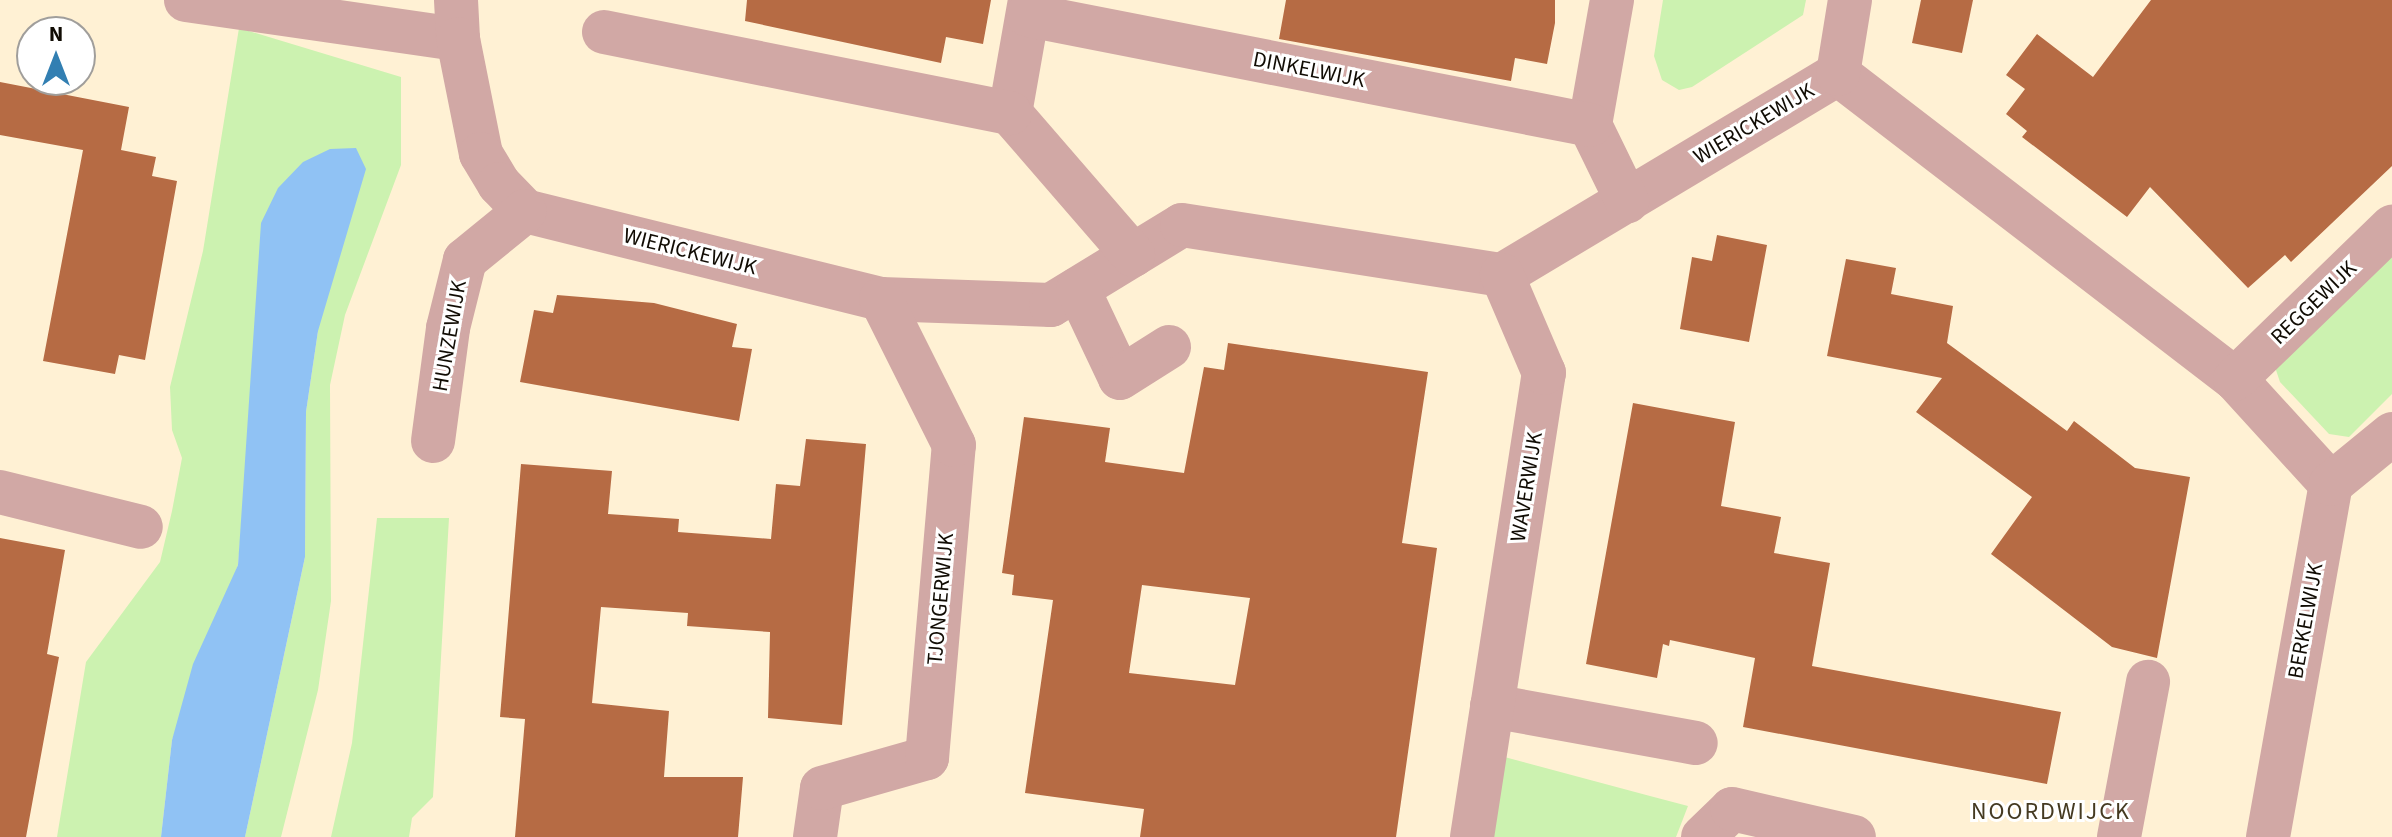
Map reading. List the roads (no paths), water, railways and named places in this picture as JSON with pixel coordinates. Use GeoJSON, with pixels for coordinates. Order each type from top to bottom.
{"type":"FeatureCollection","features":[{"type":"Feature","properties":{"kind":"street"},"geometry":{"type":"LineString","coordinates":[[186,0],[457,19],[481,154],[499,184],[525,211]]}},
{"type":"Feature","properties":{"kind":"street"},"geometry":{"type":"LineString","coordinates":[[1612,0],[1590,125],[1627,201]]}},
{"type":"Feature","properties":{"kind":"street"},"geometry":{"type":"LineString","coordinates":[[1838,74],[1850,0]]}},
{"type":"Feature","properties":{"kind":"street","name":"DINKELWIJK"},"geometry":{"type":"LineString","coordinates":[[1010,113],[1029,8],[1590,125]]}},
{"type":"Feature","properties":{"kind":"street"},"geometry":{"type":"LineString","coordinates":[[604,32],[1010,113],[1133,255]]}},
{"type":"Feature","properties":{"kind":"street","name":"WIERICKEWIJK"},"geometry":{"type":"LineString","coordinates":[[525,211],[881,299],[1051,305],[1182,225],[1502,275],[1838,74],[2235,379],[2331,484]]}},
{"type":"Feature","properties":{"kind":"street","name":"HUNZEWIJK"},"geometry":{"type":"LineString","coordinates":[[433,441],[448,328],[465,260],[525,211]]}},
{"type":"Feature","properties":{"kind":"street","name":"REGGEWIJK"},"geometry":{"type":"LineString","coordinates":[[2235,379],[2392,227]]}},
{"type":"Feature","properties":{"kind":"street","name":"WAVERWIJK"},"geometry":{"type":"LineString","coordinates":[[1472,837],[1544,373],[1502,275]]}},
{"type":"Feature","properties":{"kind":"street"},"geometry":{"type":"LineString","coordinates":[[1078,289],[1120,378],[1169,347]]}},
{"type":"Feature","properties":{"kind":"street","name":"TJONGERWIJK"},"geometry":{"type":"LineString","coordinates":[[815,837],[822,788],[927,758],[954,445],[881,299]]}},
{"type":"Feature","properties":{"kind":"street"},"geometry":{"type":"LineString","coordinates":[[2331,484],[2392,434]]}},
{"type":"Feature","properties":{"kind":"street","name":"BERKELWIJK"},"geometry":{"type":"LineString","coordinates":[[2268,837],[2331,484]]}},
{"type":"Feature","properties":{"kind":"street"},"geometry":{"type":"LineString","coordinates":[[0,492],[141,527]]}},
{"type":"Feature","properties":{"kind":"street"},"geometry":{"type":"LineString","coordinates":[[2119,837],[2148,682]]}},
{"type":"Feature","properties":{"kind":"street"},"geometry":{"type":"LineString","coordinates":[[1492,706],[1696,743]]}},
{"type":"Feature","properties":{"kind":"street"},"geometry":{"type":"LineString","coordinates":[[1703,837],[1732,809],[1854,837]]}},
{"type":"Feature","properties":{"kind":"water"},"geometry":{"type":"Polygon","coordinates":[[[356,148],[366,169],[318,331],[306,412],[305,557],[245,837],[161,837],[172,740],[193,664],[238,565],[261,223],[278,188],[303,162],[330,149],[356,148]]]}},
{"type":"Feature","properties":{"kind":"district","name":"NOORDWIJCK"},"geometry":{"type":"Point","coordinates":[2051,812]}}]}
